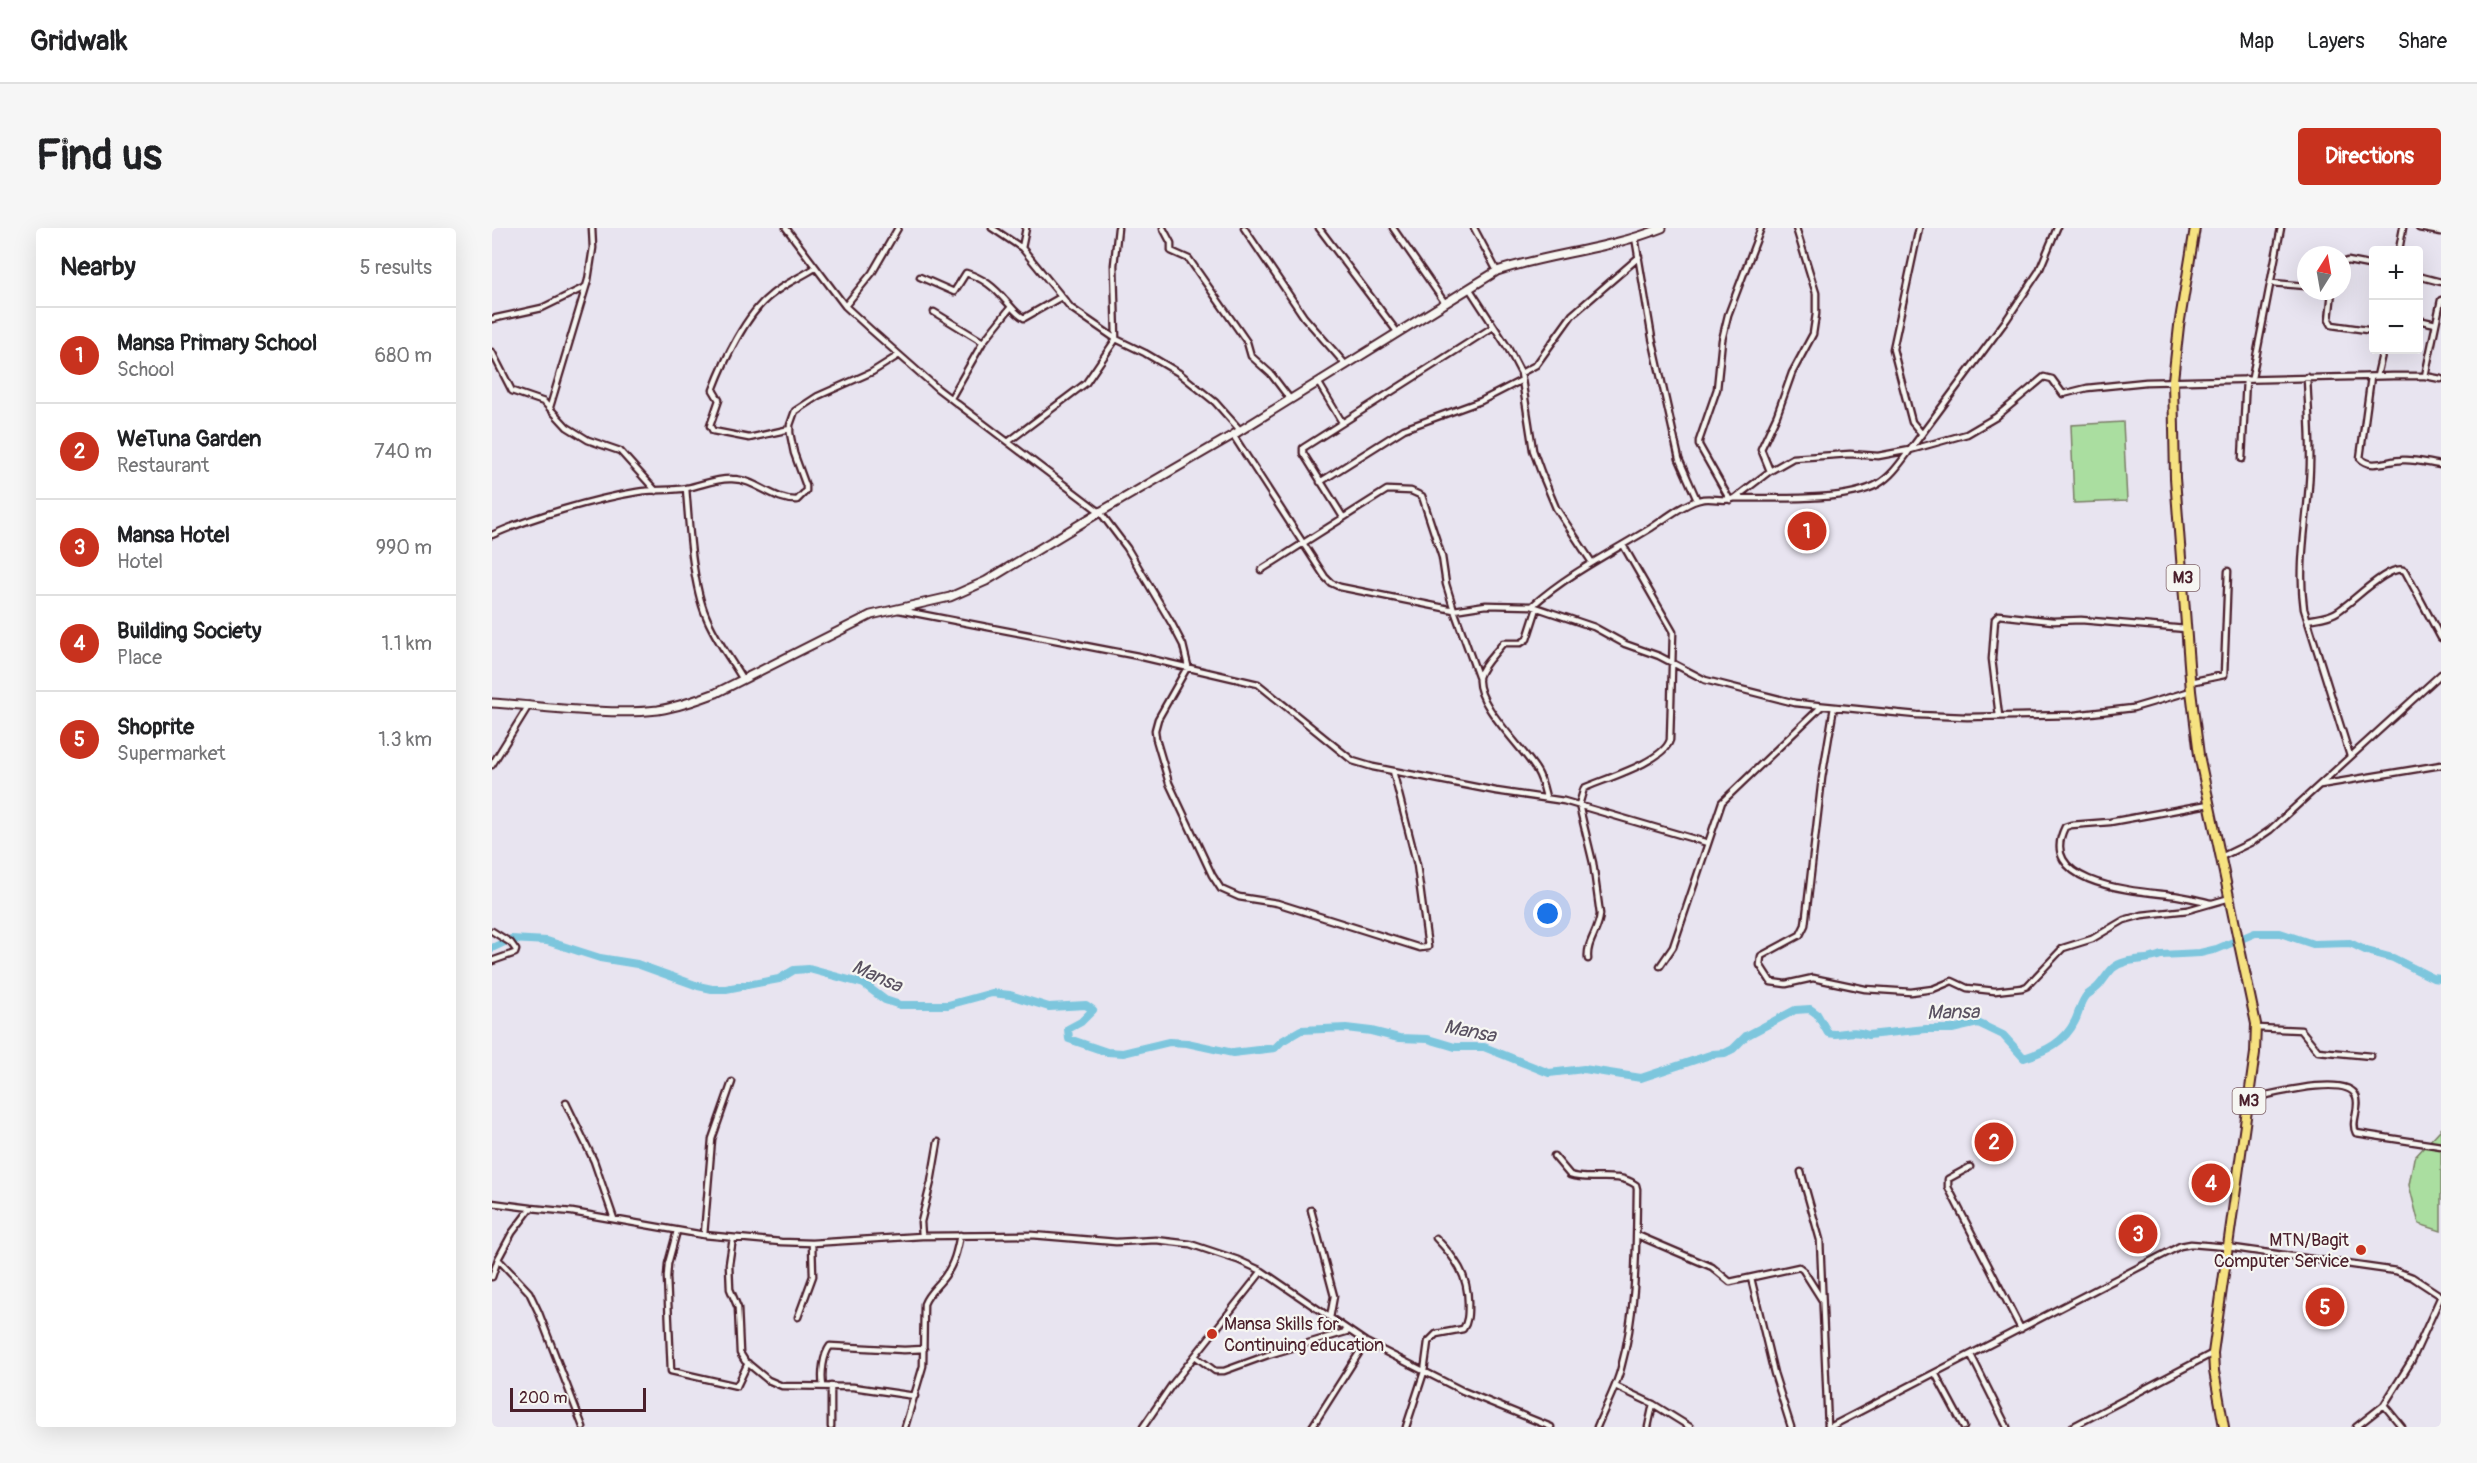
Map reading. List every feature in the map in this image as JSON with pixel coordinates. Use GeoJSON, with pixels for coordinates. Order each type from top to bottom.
{"type":"FeatureCollection","features":[{"type":"Feature","properties":{"kind":"main road","name":"M3"},"geometry":{"type":"LineString","coordinates":[[2193,230],[2173,380],[2174,459],[2190,682],[2198,747],[2209,804],[2257,1029],[2213,1353],[2224,1427]]}},
{"type":"Feature","properties":{"kind":"street"},"geometry":{"type":"LineString","coordinates":[[550,407],[586,287],[593,248],[592,228]]}},
{"type":"Feature","properties":{"kind":"street"},"geometry":{"type":"LineString","coordinates":[[786,228],[845,306],[951,398],[1100,512],[1127,548],[1183,645],[1188,666],[1158,719],[1155,730],[1156,739],[1169,783],[1212,875],[1221,889],[1227,893],[1277,903],[1420,948],[1428,947],[1417,865],[1393,771]]}},
{"type":"Feature","properties":{"kind":"street"},"geometry":{"type":"LineString","coordinates":[[845,306],[872,273],[898,228]]}},
{"type":"Feature","properties":{"kind":"street"},"geometry":{"type":"LineString","coordinates":[[992,228],[1022,248],[1071,308],[1116,339],[1179,373],[1215,402],[1240,429]]}},
{"type":"Feature","properties":{"kind":"street"},"geometry":{"type":"LineString","coordinates":[[1022,248],[1026,228]]}},
{"type":"Feature","properties":{"kind":"street"},"geometry":{"type":"LineString","coordinates":[[1008,442],[1086,383],[1116,339],[1114,265],[1118,228]]}},
{"type":"Feature","properties":{"kind":"street"},"geometry":{"type":"LineString","coordinates":[[1163,228],[1171,243],[1171,250],[1189,260],[1247,342],[1251,356],[1271,374],[1290,399]]}},
{"type":"Feature","properties":{"kind":"street"},"geometry":{"type":"LineString","coordinates":[[1244,228],[1304,317],[1346,365]]}},
{"type":"Feature","properties":{"kind":"street"},"geometry":{"type":"LineString","coordinates":[[1319,228],[1398,333]]}},
{"type":"Feature","properties":{"kind":"street"},"geometry":{"type":"LineString","coordinates":[[1393,228],[1445,303]]}},
{"type":"Feature","properties":{"kind":"street"},"geometry":{"type":"LineString","coordinates":[[1474,228],[1497,271]]}},
{"type":"Feature","properties":{"kind":"street"},"geometry":{"type":"LineString","coordinates":[[492,703],[623,711],[658,710],[689,703],[743,680],[861,620],[950,597],[986,581],[1233,435],[1497,271],[1524,263],[1596,249],[1662,228]]}},
{"type":"Feature","properties":{"kind":"street"},"geometry":{"type":"LineString","coordinates":[[1733,499],[1699,445],[1699,441],[1717,389],[1722,340],[1728,315],[1761,228]]}},
{"type":"Feature","properties":{"kind":"street"},"geometry":{"type":"LineString","coordinates":[[1770,471],[1761,449],[1777,415],[1792,373],[1813,334],[1816,314],[1816,293],[1805,250],[1796,228]]}},
{"type":"Feature","properties":{"kind":"street"},"geometry":{"type":"LineString","coordinates":[[1919,228],[1893,349],[1912,422],[1922,434]]}},
{"type":"Feature","properties":{"kind":"street"},"geometry":{"type":"LineString","coordinates":[[1479,679],[1482,669],[1503,643],[1521,643],[1527,639],[1534,607],[1550,590],[1592,561],[1698,500],[1830,496],[1878,484],[1894,470],[1910,450],[2007,319],[2039,271],[2057,228]]}},
{"type":"Feature","properties":{"kind":"street"},"geometry":{"type":"LineString","coordinates":[[2242,459],[2249,379],[2272,283],[2282,228]]}},
{"type":"Feature","properties":{"kind":"street"},"geometry":{"type":"LineString","coordinates":[[2400,246],[2403,228]]}},
{"type":"Feature","properties":{"kind":"street"},"geometry":{"type":"LineString","coordinates":[[2419,228],[2441,232]]}},
{"type":"Feature","properties":{"kind":"street"},"geometry":{"type":"LineString","coordinates":[[1635,237],[1652,338],[1679,459],[1698,500]]}},
{"type":"Feature","properties":{"kind":"street"},"geometry":{"type":"LineString","coordinates":[[1521,373],[1536,365],[1572,315],[1639,257]]}},
{"type":"Feature","properties":{"kind":"street"},"geometry":{"type":"LineString","coordinates":[[2351,262],[2369,265]]}},
{"type":"Feature","properties":{"kind":"street"},"geometry":{"type":"LineString","coordinates":[[790,429],[749,438],[713,431],[710,426],[719,400],[713,390],[742,328],[761,303],[771,294],[815,268]]}},
{"type":"Feature","properties":{"kind":"street"},"geometry":{"type":"LineString","coordinates":[[920,277],[954,292],[966,273],[978,277],[998,291],[1024,318],[1061,297]]}},
{"type":"Feature","properties":{"kind":"street"},"geometry":{"type":"LineString","coordinates":[[2423,277],[2441,282]]}},
{"type":"Feature","properties":{"kind":"street"},"geometry":{"type":"LineString","coordinates":[[2272,283],[2297,285]]}},
{"type":"Feature","properties":{"kind":"street"},"geometry":{"type":"LineString","coordinates":[[492,319],[542,308],[586,287]]}},
{"type":"Feature","properties":{"kind":"street"},"geometry":{"type":"LineString","coordinates":[[1469,288],[1521,373],[1533,450],[1541,472],[1556,507],[1592,561]]}},
{"type":"Feature","properties":{"kind":"street"},"geometry":{"type":"LineString","coordinates":[[2331,300],[2329,320],[2332,324],[2369,330]]}},
{"type":"Feature","properties":{"kind":"street"},"geometry":{"type":"LineString","coordinates":[[2425,376],[2441,300]]}},
{"type":"Feature","properties":{"kind":"street"},"geometry":{"type":"LineString","coordinates":[[951,398],[983,342],[1011,307]]}},
{"type":"Feature","properties":{"kind":"street"},"geometry":{"type":"LineString","coordinates":[[934,312],[983,342]]}},
{"type":"Feature","properties":{"kind":"street"},"geometry":{"type":"LineString","coordinates":[[2423,321],[2436,324]]}},
{"type":"Feature","properties":{"kind":"street"},"geometry":{"type":"LineString","coordinates":[[1343,517],[1303,453],[1303,448],[1493,327]]}},
{"type":"Feature","properties":{"kind":"street"},"geometry":{"type":"LineString","coordinates":[[492,352],[512,391],[533,396],[550,407],[567,427],[588,440],[620,451],[656,490]]}},
{"type":"Feature","properties":{"kind":"street"},"geometry":{"type":"LineString","coordinates":[[2382,354],[2374,376],[2360,458],[2369,464],[2404,460],[2441,465]]}},
{"type":"Feature","properties":{"kind":"street"},"geometry":{"type":"LineString","coordinates":[[492,536],[614,496],[686,488],[735,478],[781,498],[797,500],[806,491],[806,486],[794,453],[790,429],[792,417],[801,406],[872,372],[899,355]]}},
{"type":"Feature","properties":{"kind":"street"},"geometry":{"type":"LineString","coordinates":[[1733,499],[1785,460],[1808,455],[1878,456],[1950,440],[1981,427],[2044,377],[2052,379],[2063,394],[2087,388],[2173,380],[2374,376],[2425,376],[2441,379]]}},
{"type":"Feature","properties":{"kind":"street"},"geometry":{"type":"LineString","coordinates":[[2307,377],[2310,467],[2301,556],[2301,583],[2308,620],[2350,756]]}},
{"type":"Feature","properties":{"kind":"street"},"geometry":{"type":"LineString","coordinates":[[1320,482],[1404,429],[1481,401],[1522,380]]}},
{"type":"Feature","properties":{"kind":"street"},"geometry":{"type":"LineString","coordinates":[[1318,382],[1342,422]]}},
{"type":"Feature","properties":{"kind":"street"},"geometry":{"type":"LineString","coordinates":[[1233,435],[1325,577],[1340,587],[1454,610],[1486,605],[1534,607],[1594,627],[1624,644],[1672,663],[1705,680],[1781,701],[1917,715],[2102,714],[2133,708],[2191,691]]}},
{"type":"Feature","properties":{"kind":"street"},"geometry":{"type":"LineString","coordinates":[[686,488],[691,541],[701,604],[712,630],[743,680]]}},
{"type":"Feature","properties":{"kind":"street"},"geometry":{"type":"LineString","coordinates":[[1261,570],[1387,490],[1411,491],[1422,496],[1442,557],[1446,584],[1479,679],[1481,691],[1500,725],[1537,770],[1546,797]]}},
{"type":"Feature","properties":{"kind":"street"},"geometry":{"type":"LineString","coordinates":[[1588,959],[1588,946],[1600,922],[1600,914],[1593,862],[1579,805],[1581,792],[1584,788],[1634,768],[1668,746],[1673,632],[1623,545]]}},
{"type":"Feature","properties":{"kind":"street"},"geometry":{"type":"LineString","coordinates":[[2308,620],[2334,614],[2374,583],[2396,568],[2401,568],[2405,571],[2441,638]]}},
{"type":"Feature","properties":{"kind":"street"},"geometry":{"type":"LineString","coordinates":[[2190,682],[2224,675],[2228,571]]}},
{"type":"Feature","properties":{"kind":"street"},"geometry":{"type":"LineString","coordinates":[[897,609],[1188,666],[1264,687],[1341,753],[1360,764],[1496,791],[1546,797],[1708,843]]}},
{"type":"Feature","properties":{"kind":"street"},"geometry":{"type":"LineString","coordinates":[[1999,716],[1992,659],[1995,619],[1999,615],[2054,621],[2081,620],[2186,629]]}},
{"type":"Feature","properties":{"kind":"street"},"geometry":{"type":"LineString","coordinates":[[2220,857],[2262,836],[2441,674]]}},
{"type":"Feature","properties":{"kind":"street"},"geometry":{"type":"LineString","coordinates":[[492,765],[529,705]]}},
{"type":"Feature","properties":{"kind":"street"},"geometry":{"type":"LineString","coordinates":[[1660,966],[1673,947],[1722,802],[1822,706]]}},
{"type":"Feature","properties":{"kind":"street"},"geometry":{"type":"LineString","coordinates":[[1834,706],[1820,788],[1805,925],[1800,935],[1761,956],[1760,966],[1771,982],[1786,984],[1813,978],[1865,989],[1911,992],[1933,989],[1952,981],[1967,988],[2012,991],[2028,986],[2063,948],[2092,939],[2124,920],[2142,915],[2188,910],[2230,898]]}},
{"type":"Feature","properties":{"kind":"street"},"geometry":{"type":"LineString","coordinates":[[2320,784],[2441,765]]}},
{"type":"Feature","properties":{"kind":"street"},"geometry":{"type":"LineString","coordinates":[[2209,804],[2095,824],[2071,825],[2066,827],[2061,843],[2069,867],[2094,882],[2213,903]]}},
{"type":"Feature","properties":{"kind":"street"},"geometry":{"type":"LineString","coordinates":[[492,931],[511,943],[516,950],[515,953],[492,961]]}},
{"type":"Feature","properties":{"kind":"street"},"geometry":{"type":"LineString","coordinates":[[2257,1029],[2301,1030],[2318,1051],[2371,1056]]}},
{"type":"Feature","properties":{"kind":"street"},"geometry":{"type":"LineString","coordinates":[[704,1235],[712,1139],[732,1082]]}},
{"type":"Feature","properties":{"kind":"street"},"geometry":{"type":"LineString","coordinates":[[2249,1098],[2319,1086],[2344,1086],[2356,1096],[2353,1128],[2355,1133],[2441,1146]]}},
{"type":"Feature","properties":{"kind":"street"},"geometry":{"type":"LineString","coordinates":[[566,1103],[594,1161],[614,1219]]}},
{"type":"Feature","properties":{"kind":"street"},"geometry":{"type":"LineString","coordinates":[[922,1236],[921,1222],[938,1142]]}},
{"type":"Feature","properties":{"kind":"street"},"geometry":{"type":"LineString","coordinates":[[1554,1156],[1569,1175],[1591,1179],[1610,1178],[1636,1185],[1636,1235],[1629,1331],[1615,1386],[1597,1427]]}},
{"type":"Feature","properties":{"kind":"street"},"geometry":{"type":"LineString","coordinates":[[1970,1167],[1948,1179],[1948,1187],[2021,1329]]}},
{"type":"Feature","properties":{"kind":"street"},"geometry":{"type":"LineString","coordinates":[[1801,1172],[1818,1233],[1829,1427],[2180,1246],[2191,1244],[2396,1271],[2412,1277],[2441,1296],[2412,1360],[2384,1405],[2356,1427]]}},
{"type":"Feature","properties":{"kind":"street"},"geometry":{"type":"LineString","coordinates":[[492,1203],[614,1219],[704,1235],[812,1243],[922,1236],[1032,1235],[1116,1242],[1171,1241],[1190,1244],[1238,1260],[1262,1271],[1366,1342],[1463,1391],[1551,1427]]}},
{"type":"Feature","properties":{"kind":"street"},"geometry":{"type":"LineString","coordinates":[[492,1277],[498,1259],[512,1233],[531,1208]]}},
{"type":"Feature","properties":{"kind":"street"},"geometry":{"type":"LineString","coordinates":[[1311,1210],[1334,1296],[1330,1318]]}},
{"type":"Feature","properties":{"kind":"street"},"geometry":{"type":"LineString","coordinates":[[677,1231],[667,1277],[671,1371],[736,1386],[748,1363]]}},
{"type":"Feature","properties":{"kind":"street"},"geometry":{"type":"LineString","coordinates":[[906,1427],[923,1366],[924,1304],[947,1272],[956,1254],[960,1235]]}},
{"type":"Feature","properties":{"kind":"street"},"geometry":{"type":"LineString","coordinates":[[1636,1235],[1712,1267],[1730,1282],[1799,1267],[1807,1275],[1823,1302]]}},
{"type":"Feature","properties":{"kind":"street"},"geometry":{"type":"LineString","coordinates":[[733,1238],[729,1264],[730,1289],[738,1308],[740,1353],[748,1363],[776,1384],[831,1386],[915,1396]]}},
{"type":"Feature","properties":{"kind":"street"},"geometry":{"type":"LineString","coordinates":[[1407,1427],[1424,1372],[1428,1342],[1436,1334],[1458,1331],[1466,1325],[1468,1289],[1462,1269],[1436,1238]]}},
{"type":"Feature","properties":{"kind":"street"},"geometry":{"type":"LineString","coordinates":[[798,1317],[813,1276],[812,1243]]}},
{"type":"Feature","properties":{"kind":"street"},"geometry":{"type":"LineString","coordinates":[[498,1259],[529,1292],[582,1427]]}},
{"type":"Feature","properties":{"kind":"street"},"geometry":{"type":"LineString","coordinates":[[1143,1427],[1262,1271]]}},
{"type":"Feature","properties":{"kind":"street"},"geometry":{"type":"LineString","coordinates":[[1750,1278],[1774,1373],[1791,1427]]}},
{"type":"Feature","properties":{"kind":"street"},"geometry":{"type":"LineString","coordinates":[[1195,1356],[1215,1371],[1224,1371],[1268,1355],[1350,1331]]}},
{"type":"Feature","properties":{"kind":"street"},"geometry":{"type":"LineString","coordinates":[[1312,1427],[1366,1342]]}},
{"type":"Feature","properties":{"kind":"street"},"geometry":{"type":"LineString","coordinates":[[823,1386],[822,1374],[826,1351],[830,1346],[898,1350],[924,1348]]}},
{"type":"Feature","properties":{"kind":"street"},"geometry":{"type":"LineString","coordinates":[[2072,1427],[2213,1353]]}},
{"type":"Feature","properties":{"kind":"street"},"geometry":{"type":"LineString","coordinates":[[1971,1355],[2007,1427]]}},
{"type":"Feature","properties":{"kind":"street"},"geometry":{"type":"LineString","coordinates":[[1935,1373],[1964,1427]]}},
{"type":"Feature","properties":{"kind":"street"},"geometry":{"type":"LineString","coordinates":[[831,1386],[831,1427]]}},
{"type":"Feature","properties":{"kind":"street"},"geometry":{"type":"LineString","coordinates":[[1615,1386],[1653,1404],[1690,1427]]}},
{"type":"Feature","properties":{"kind":"street"},"geometry":{"type":"LineString","coordinates":[[1648,1427],[1653,1404]]}},
{"type":"Feature","properties":{"kind":"street"},"geometry":{"type":"LineString","coordinates":[[2384,1405],[2402,1427]]}},
{"type":"Feature","properties":{"kind":"green space"},"geometry":{"type":"Polygon","coordinates":[[[2123,422],[2127,501],[2074,503],[2071,425],[2123,422]]]}},
{"type":"Feature","properties":{"kind":"green space"},"geometry":{"type":"Polygon","coordinates":[[[2441,1129],[2441,1231],[2419,1224],[2409,1185],[2414,1158],[2441,1129]]]}},
{"type":"Feature","properties":{"kind":"waterway","name":"Mansa"},"geometry":{"type":"LineString","coordinates":[[492,948],[511,939],[547,941],[600,958],[637,964],[712,989],[726,989],[779,979],[794,970],[809,969],[864,984],[885,1000],[900,1005],[948,1005],[992,993],[1010,995],[1049,1007],[1086,1005],[1093,1010],[1081,1022],[1068,1029],[1069,1039],[1107,1052],[1123,1053],[1169,1042],[1187,1043],[1233,1053],[1275,1048],[1301,1030],[1346,1028],[1399,1038],[1428,1039],[1455,1047],[1484,1047],[1549,1073],[1584,1069],[1641,1078],[1713,1054],[1725,1053],[1733,1049],[1746,1036],[1795,1010],[1810,1009],[1817,1014],[1828,1033],[1832,1034],[1856,1032],[1868,1035],[1926,1029],[1952,1029],[1978,1023],[2003,1035],[2024,1058],[2047,1049],[2066,1035],[2087,995],[2098,987],[2111,970],[2118,965],[2161,955],[2200,953],[2217,949],[2255,933],[2280,933],[2313,944],[2350,943],[2367,951],[2393,958],[2433,978],[2441,979]]}},
{"type":"Feature","properties":{"kind":"place","name":"Mansa Primary School"},"geometry":{"type":"Point","coordinates":[1807,531]}},
{"type":"Feature","properties":{"kind":"place","name":"WeTuna Garden"},"geometry":{"type":"Point","coordinates":[1994,1142]}},
{"type":"Feature","properties":{"kind":"place","name":"Building Society"},"geometry":{"type":"Point","coordinates":[2211,1183]}},
{"type":"Feature","properties":{"kind":"place","name":"Mansa Hotel"},"geometry":{"type":"Point","coordinates":[2138,1234]}},
{"type":"Feature","properties":{"kind":"place","name":"MTN/Bagit Computer Service"},"geometry":{"type":"Point","coordinates":[2361,1250]}},
{"type":"Feature","properties":{"kind":"place","name":"Shoprite"},"geometry":{"type":"Point","coordinates":[2325,1307]}},
{"type":"Feature","properties":{"kind":"place","name":"Mansa Skills for Continuing education"},"geometry":{"type":"Point","coordinates":[1212,1334]}}]}
